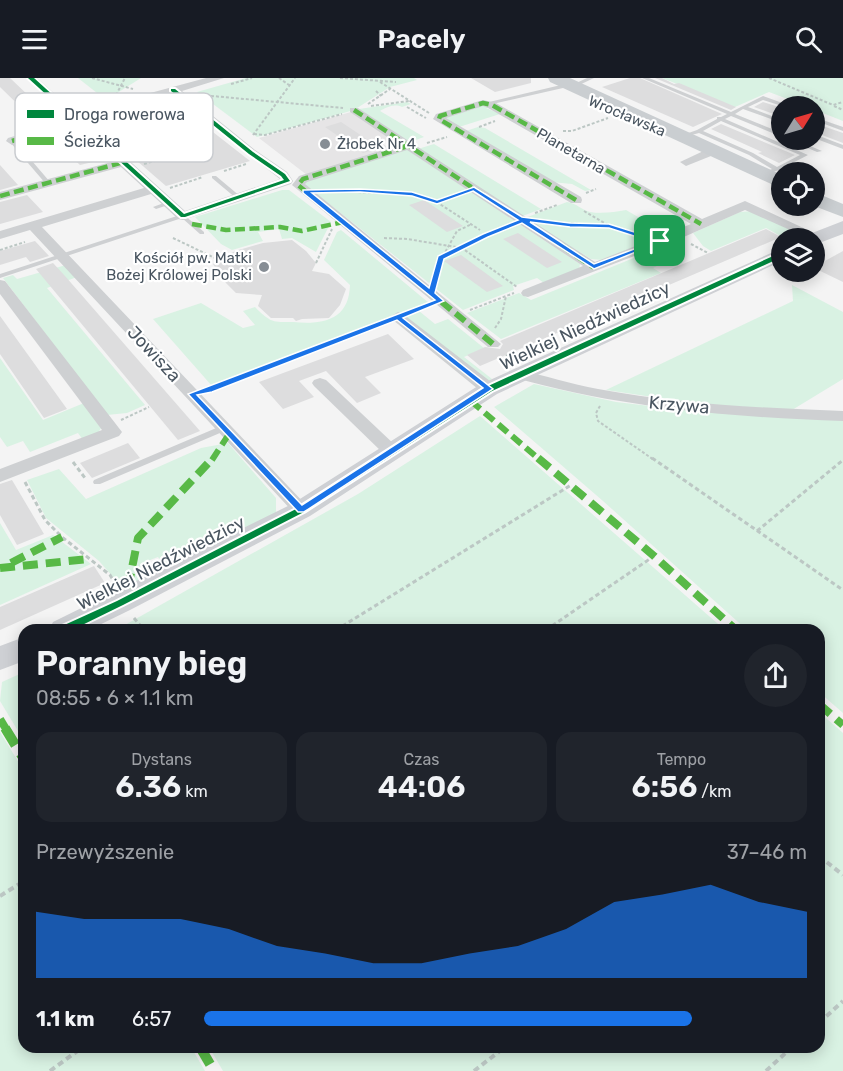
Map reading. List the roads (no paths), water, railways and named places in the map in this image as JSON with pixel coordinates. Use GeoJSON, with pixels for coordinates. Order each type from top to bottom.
{"type":"FeatureCollection","features":[{"type":"Feature","properties":{"kind":"main road","name":"Wrocławska"},"geometry":{"type":"LineString","coordinates":[[543,78],[564,84],[712,151]]}},
{"type":"Feature","properties":{"kind":"main road","name":"Wrocławska"},"geometry":{"type":"LineString","coordinates":[[564,84],[619,114],[771,175]]}},
{"type":"Feature","properties":{"kind":"main road"},"geometry":{"type":"LineString","coordinates":[[825,203],[843,211]]}},
{"type":"Feature","properties":{"kind":"street"},"geometry":{"type":"LineString","coordinates":[[31,78],[47,93]]}},
{"type":"Feature","properties":{"kind":"street"},"geometry":{"type":"LineString","coordinates":[[161,93],[219,78]]}},
{"type":"Feature","properties":{"kind":"street"},"geometry":{"type":"LineString","coordinates":[[172,90],[176,93]]}},
{"type":"Feature","properties":{"kind":"street"},"geometry":{"type":"LineString","coordinates":[[488,104],[433,118],[462,132],[576,200]]}},
{"type":"Feature","properties":{"kind":"street","name":"Planetarna"},"geometry":{"type":"LineString","coordinates":[[488,104],[701,224]]}},
{"type":"Feature","properties":{"kind":"street"},"geometry":{"type":"LineString","coordinates":[[354,110],[594,267]]}},
{"type":"Feature","properties":{"kind":"street"},"geometry":{"type":"LineString","coordinates":[[0,196],[128,162],[153,189],[163,205],[183,216],[287,180],[213,123]]}},
{"type":"Feature","properties":{"kind":"street"},"geometry":{"type":"LineString","coordinates":[[408,146],[303,179],[302,188],[489,341]]}},
{"type":"Feature","properties":{"kind":"street"},"geometry":{"type":"LineString","coordinates":[[686,162],[712,151]]}},
{"type":"Feature","properties":{"kind":"street"},"geometry":{"type":"LineString","coordinates":[[0,235],[153,189]]}},
{"type":"Feature","properties":{"kind":"street"},"geometry":{"type":"LineString","coordinates":[[528,293],[745,205],[793,228]]}},
{"type":"Feature","properties":{"kind":"street","name":"Jowisza"},"geometry":{"type":"LineString","coordinates":[[33,225],[301,510]]}},
{"type":"Feature","properties":{"kind":"street"},"geometry":{"type":"LineString","coordinates":[[825,235],[843,228]]}},
{"type":"Feature","properties":{"kind":"street","name":"Wielkiej Niedźwiedzicy"},"geometry":{"type":"LineString","coordinates":[[76,624],[301,510],[390,450],[489,389],[771,259]]}},
{"type":"Feature","properties":{"kind":"street"},"geometry":{"type":"LineString","coordinates":[[0,284],[111,430],[0,476]]}},
{"type":"Feature","properties":{"kind":"street"},"geometry":{"type":"LineString","coordinates":[[398,317],[489,389]]}},
{"type":"Feature","properties":{"kind":"street","name":"Krzywa"},"geometry":{"type":"LineString","coordinates":[[518,374],[604,397],[654,404],[843,417]]}},
{"type":"Feature","properties":{"kind":"street"},"geometry":{"type":"LineString","coordinates":[[320,383],[390,450]]}},
{"type":"Feature","properties":{"kind":"street"},"geometry":{"type":"LineString","coordinates":[[0,659],[18,651]]}},
{"type":"Feature","properties":{"kind":"lane"},"geometry":{"type":"LineString","coordinates":[[488,104],[591,78]]}},
{"type":"Feature","properties":{"kind":"lane"},"geometry":{"type":"LineString","coordinates":[[645,78],[771,130]]}},
{"type":"Feature","properties":{"kind":"lane"},"geometry":{"type":"LineString","coordinates":[[682,137],[699,131],[718,118],[764,98],[771,101]]}},
{"type":"Feature","properties":{"kind":"lane"},"geometry":{"type":"LineString","coordinates":[[743,107],[771,118]]}},
{"type":"Feature","properties":{"kind":"lane"},"geometry":{"type":"LineString","coordinates":[[718,118],[805,155],[795,162]]}},
{"type":"Feature","properties":{"kind":"lane"},"geometry":{"type":"LineString","coordinates":[[825,122],[843,129]]}},
{"type":"Feature","properties":{"kind":"lane"},"geometry":{"type":"LineString","coordinates":[[699,131],[751,154],[771,173]]}},
{"type":"Feature","properties":{"kind":"lane"},"geometry":{"type":"LineString","coordinates":[[825,140],[843,147]]}},
{"type":"Feature","properties":{"kind":"lane"},"geometry":{"type":"LineString","coordinates":[[27,162],[48,183]]}},
{"type":"Feature","properties":{"kind":"lane"},"geometry":{"type":"LineString","coordinates":[[214,177],[239,198]]}},
{"type":"Feature","properties":{"kind":"lane"},"geometry":{"type":"LineString","coordinates":[[0,276],[183,216],[201,233]]}},
{"type":"Feature","properties":{"kind":"lane"},"geometry":{"type":"LineString","coordinates":[[486,235],[522,219]]}},
{"type":"Feature","properties":{"kind":"lane"},"geometry":{"type":"LineString","coordinates":[[97,482],[224,428]]}},
{"type":"Feature","properties":{"kind":"place","name":"Żłobek Nr 4"},"geometry":{"type":"Point","coordinates":[325,144]}},
{"type":"Feature","properties":{"kind":"place","name":"Kościół pw. Matki Bożej Królowej Polski"},"geometry":{"type":"Point","coordinates":[264,267]}}]}
